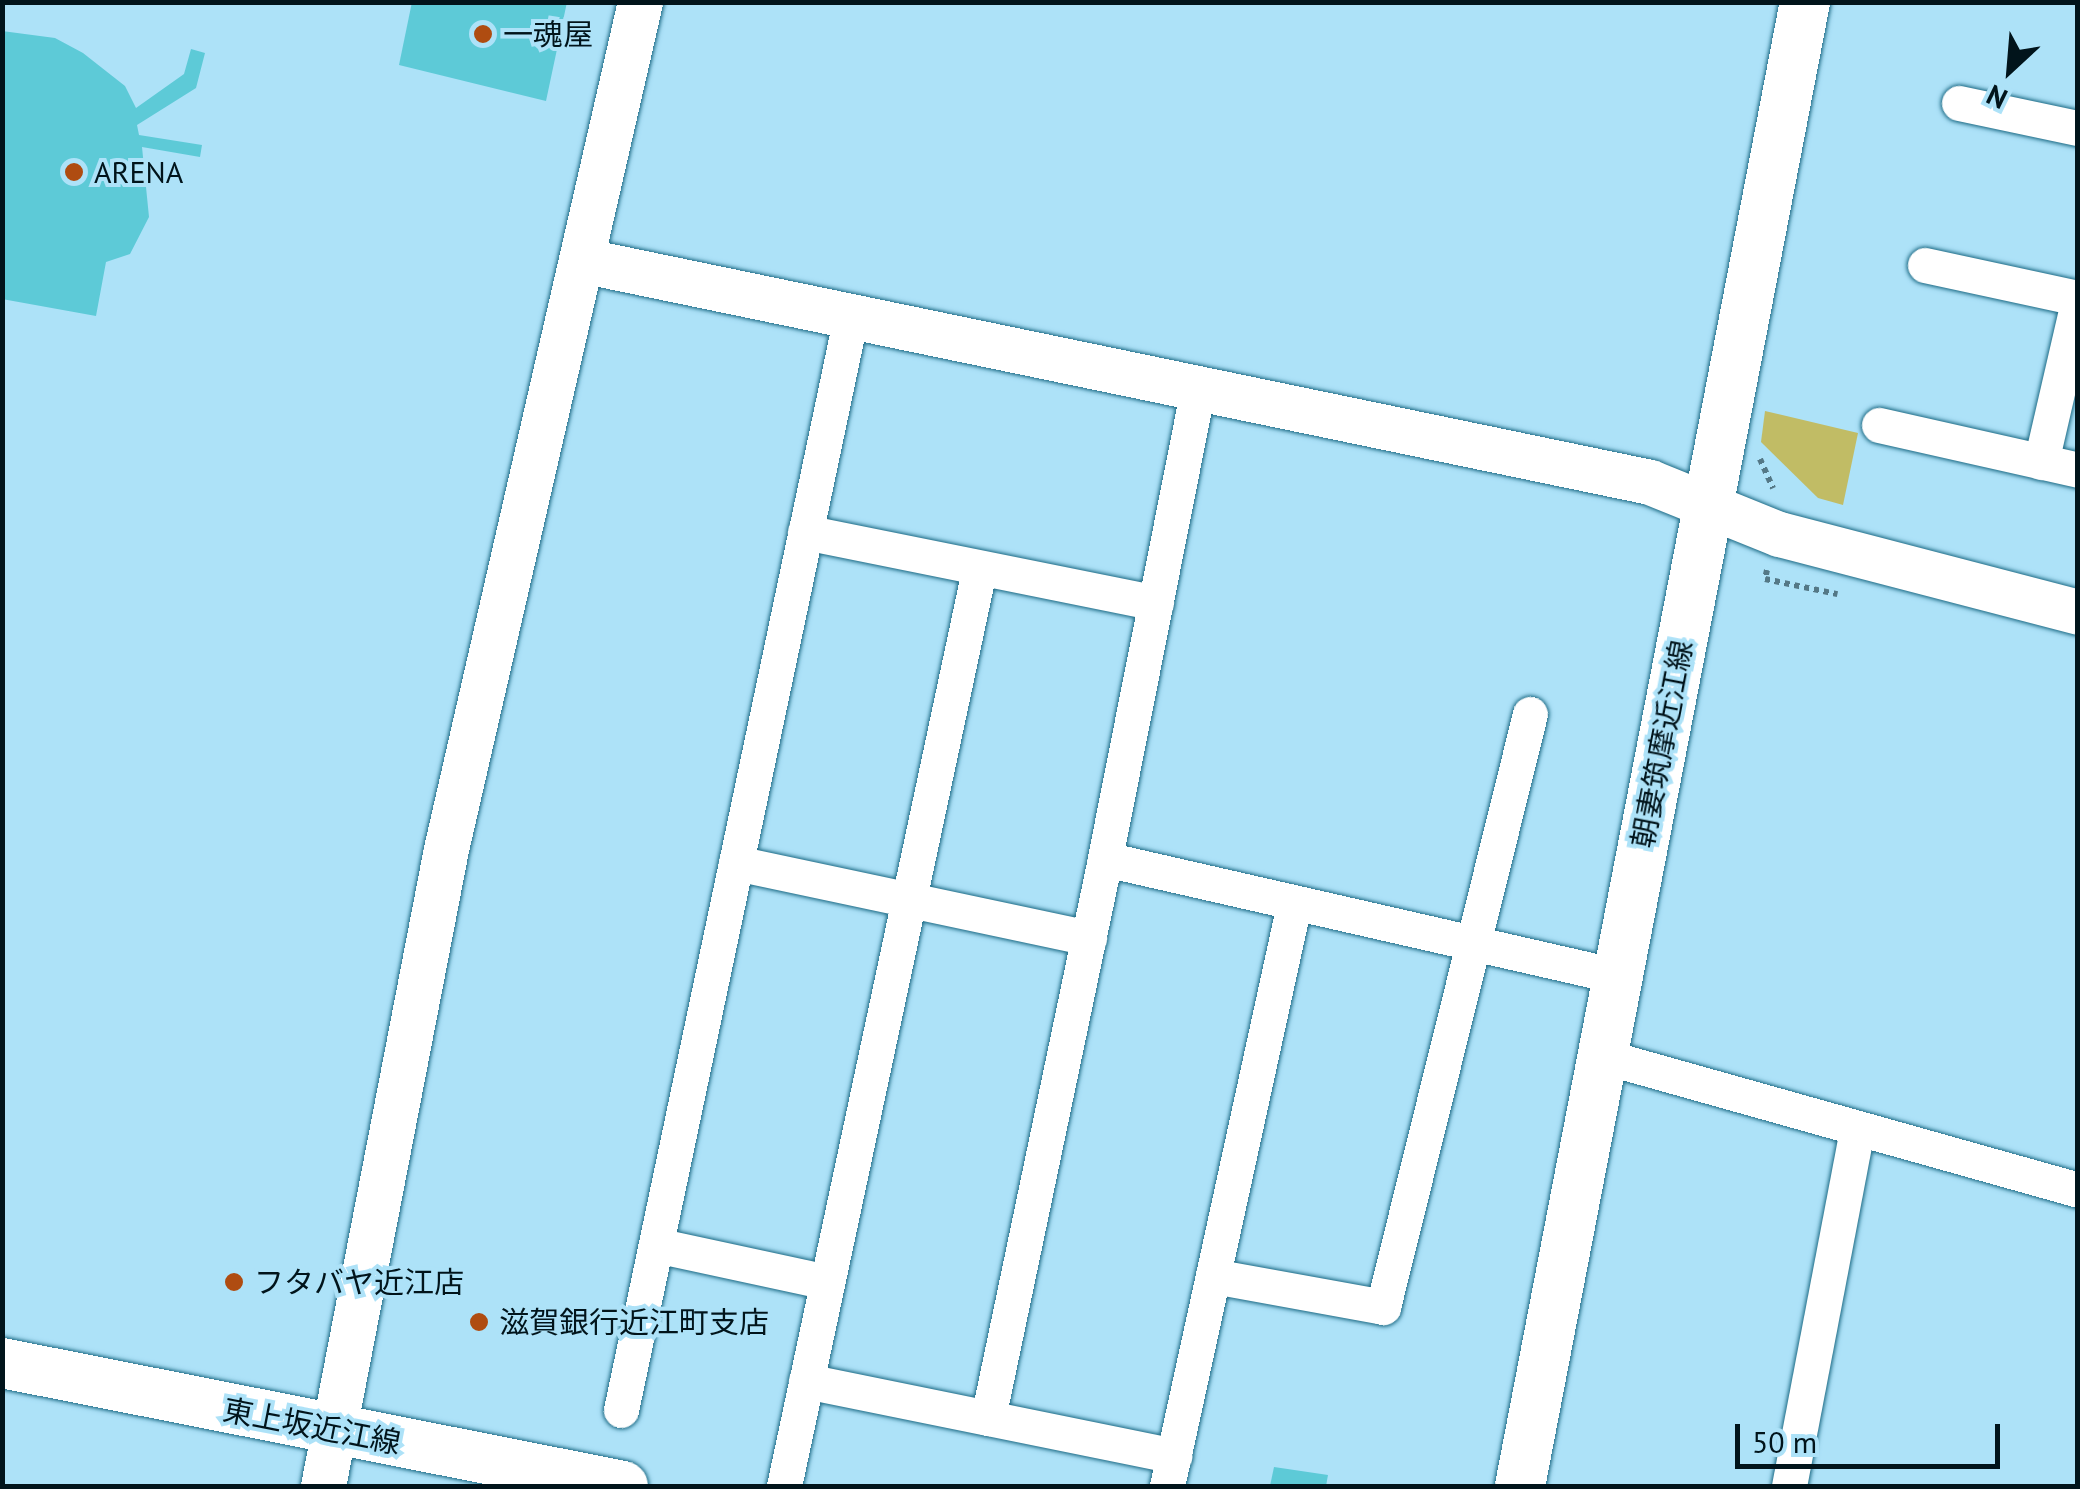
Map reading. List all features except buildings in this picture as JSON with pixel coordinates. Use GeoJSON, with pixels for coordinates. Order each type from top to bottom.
{"type":"FeatureCollection","features":[{"type":"Feature","properties":{"kind":"main road","name":"朝妻筑摩近江線"},"geometry":{"type":"LineString","coordinates":[[1520,1486],[1805,2]]}},
{"type":"Feature","properties":{"kind":"main road","name":"東上坂近江線"},"geometry":{"type":"LineString","coordinates":[[2,1363],[623,1486]]}},
{"type":"Feature","properties":{"kind":"street"},"geometry":{"type":"LineString","coordinates":[[323,1486],[446,849],[640,2]]}},
{"type":"Feature","properties":{"kind":"street"},"geometry":{"type":"LineString","coordinates":[[1959,103],[2078,128]]}},
{"type":"Feature","properties":{"kind":"street"},"geometry":{"type":"LineString","coordinates":[[582,260],[1650,482],[1710,503],[1778,534],[2078,612]]}},
{"type":"Feature","properties":{"kind":"street"},"geometry":{"type":"LineString","coordinates":[[1925,265],[2078,300],[2041,462]]}},
{"type":"Feature","properties":{"kind":"street"},"geometry":{"type":"LineString","coordinates":[[621,1410],[851,316]]}},
{"type":"Feature","properties":{"kind":"street"},"geometry":{"type":"LineString","coordinates":[[988,1418],[1106,859],[1198,388]]}},
{"type":"Feature","properties":{"kind":"street"},"geometry":{"type":"LineString","coordinates":[[1879,426],[2078,470]]}},
{"type":"Feature","properties":{"kind":"street"},"geometry":{"type":"LineString","coordinates":[[805,532],[1156,603]]}},
{"type":"Feature","properties":{"kind":"street"},"geometry":{"type":"LineString","coordinates":[[784,1486],[979,570]]}},
{"type":"Feature","properties":{"kind":"street"},"geometry":{"type":"LineString","coordinates":[[1213,1276],[1382,1307],[1530,714]]}},
{"type":"Feature","properties":{"kind":"street"},"geometry":{"type":"LineString","coordinates":[[1106,859],[1294,904],[1474,940],[1618,976]]}},
{"type":"Feature","properties":{"kind":"street"},"geometry":{"type":"LineString","coordinates":[[736,863],[1089,938]]}},
{"type":"Feature","properties":{"kind":"street"},"geometry":{"type":"LineString","coordinates":[[806,1381],[988,1418],[1170,1471],[1294,904]]}},
{"type":"Feature","properties":{"kind":"street"},"geometry":{"type":"LineString","coordinates":[[1602,1056],[2078,1190]]}},
{"type":"Feature","properties":{"kind":"street"},"geometry":{"type":"LineString","coordinates":[[1789,1486],[1857,1128]]}},
{"type":"Feature","properties":{"kind":"street"},"geometry":{"type":"LineString","coordinates":[[656,1245],[827,1282]]}},
{"type":"Feature","properties":{"kind":"shaded area"},"geometry":{"type":"Polygon","coordinates":[[[1765,411],[1858,433],[1843,505],[1818,498],[1761,442],[1765,411]]]}},
{"type":"Feature","properties":{"kind":"place","name":"一魂屋"},"geometry":{"type":"Point","coordinates":[483,34]}},
{"type":"Feature","properties":{"kind":"place","name":"ARENA"},"geometry":{"type":"Point","coordinates":[74,172]}},
{"type":"Feature","properties":{"kind":"place","name":"フタバヤ近江店"},"geometry":{"type":"Point","coordinates":[234,1282]}},
{"type":"Feature","properties":{"kind":"place","name":"滋賀銀行近江町支店"},"geometry":{"type":"Point","coordinates":[479,1322]}}]}
